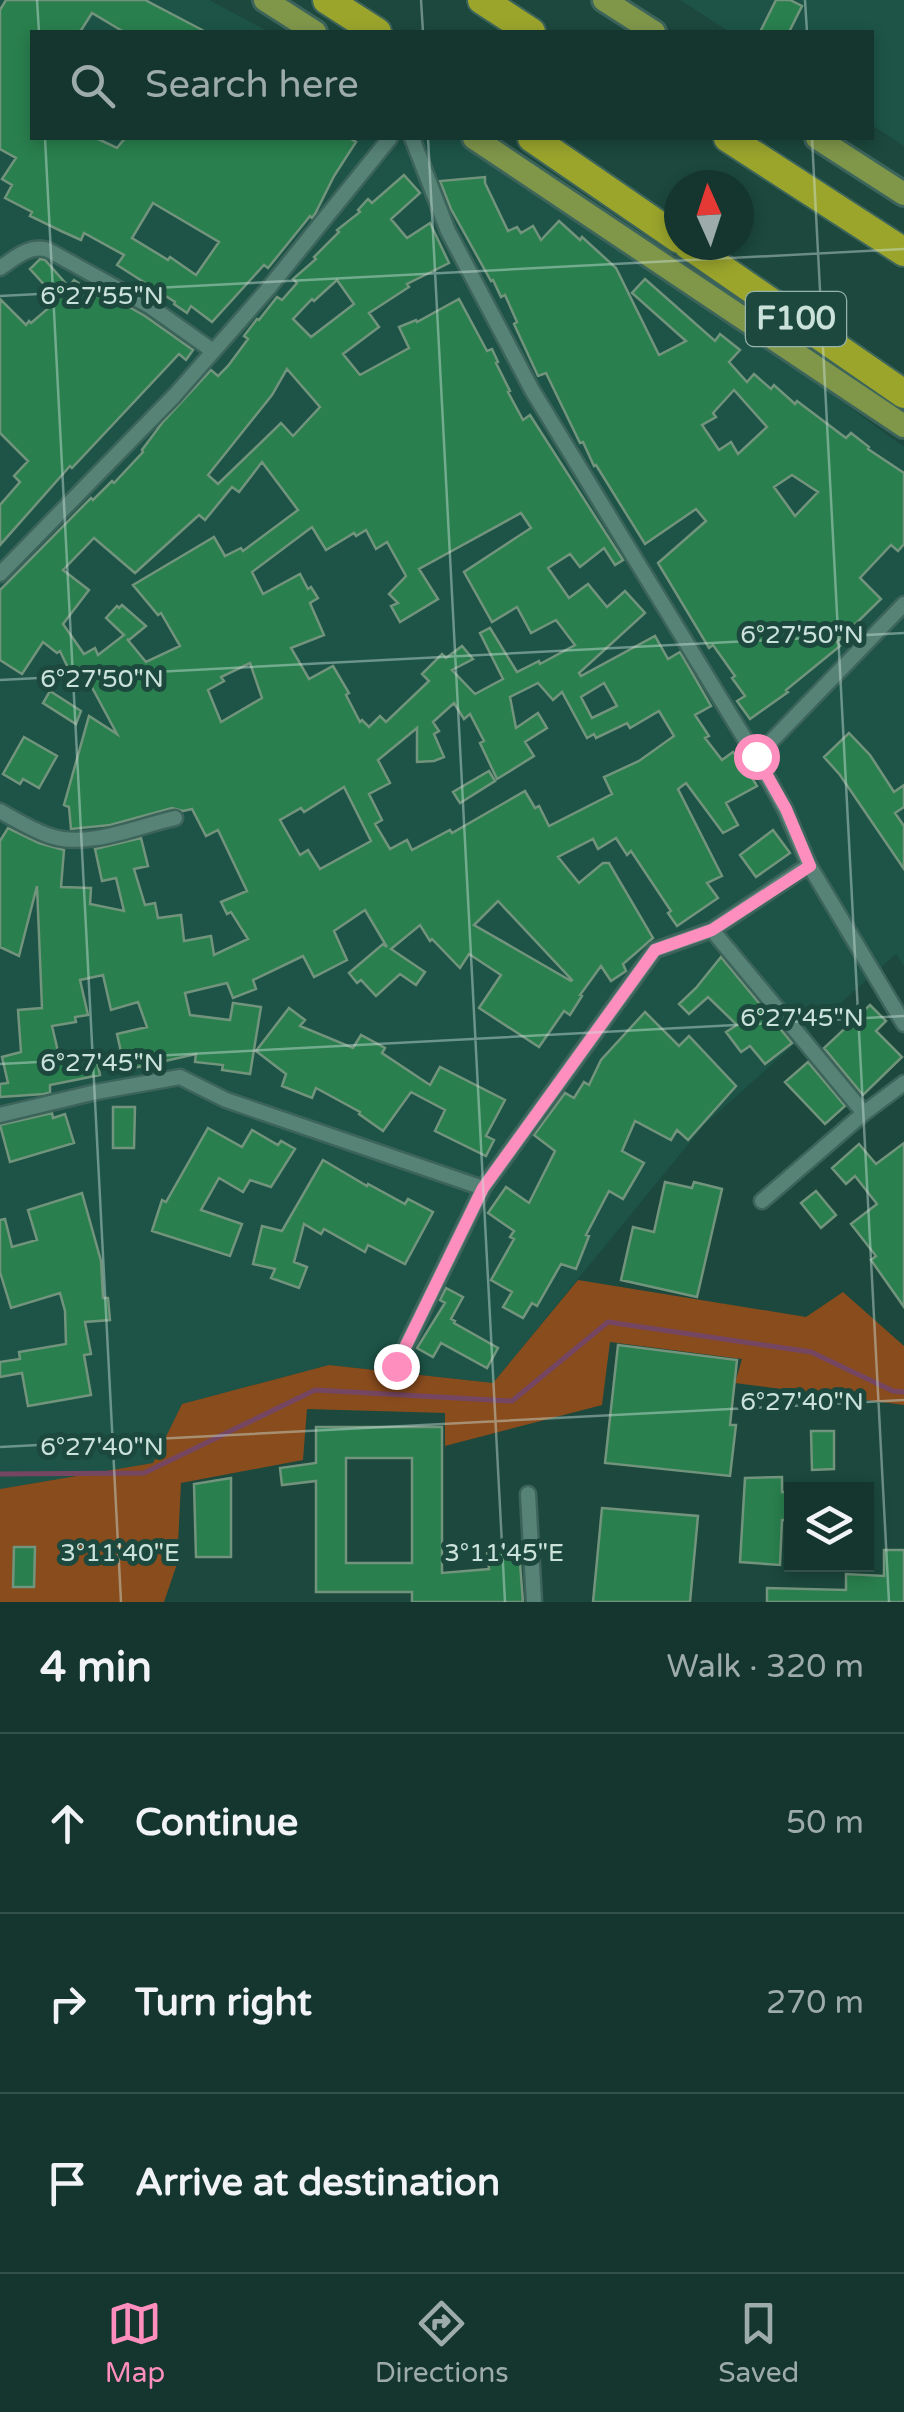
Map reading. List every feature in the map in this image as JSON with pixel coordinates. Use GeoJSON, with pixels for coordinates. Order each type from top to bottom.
{"type":"FeatureCollection","features":[{"type":"Feature","properties":{"kind":"highway"},"geometry":{"type":"LineString","coordinates":[[328,0],[374,30]]}},
{"type":"Feature","properties":{"kind":"highway"},"geometry":{"type":"LineString","coordinates":[[482,0],[529,30]]}},
{"type":"Feature","properties":{"kind":"highway"},"geometry":{"type":"LineString","coordinates":[[535,140],[664,229]]}},
{"type":"Feature","properties":{"kind":"highway"},"geometry":{"type":"LineString","coordinates":[[731,140],[904,252]]}},
{"type":"Feature","properties":{"kind":"highway","name":"F100"},"geometry":{"type":"LineString","coordinates":[[710,260],[904,394]]}},
{"type":"Feature","properties":{"kind":"main road"},"geometry":{"type":"LineString","coordinates":[[265,0],[312,30]]}},
{"type":"Feature","properties":{"kind":"main road"},"geometry":{"type":"LineString","coordinates":[[604,0],[651,30]]}},
{"type":"Feature","properties":{"kind":"main road"},"geometry":{"type":"LineString","coordinates":[[477,140],[904,426]]}},
{"type":"Feature","properties":{"kind":"main road"},"geometry":{"type":"LineString","coordinates":[[820,140],[904,194]]}},
{"type":"Feature","properties":{"kind":"street"},"geometry":{"type":"LineString","coordinates":[[0,574],[213,351],[388,140]]}},
{"type":"Feature","properties":{"kind":"street"},"geometry":{"type":"LineString","coordinates":[[413,140],[448,231],[532,390],[756,756],[786,809],[810,866],[904,1024]]}},
{"type":"Feature","properties":{"kind":"street"},"geometry":{"type":"LineString","coordinates":[[0,268],[29,250],[48,250],[152,307],[213,351]]}},
{"type":"Feature","properties":{"kind":"street"},"geometry":{"type":"LineString","coordinates":[[756,756],[904,604]]}},
{"type":"Feature","properties":{"kind":"street"},"geometry":{"type":"LineString","coordinates":[[0,811],[54,838],[72,840],[103,837],[176,818]]}},
{"type":"Feature","properties":{"kind":"street"},"geometry":{"type":"LineString","coordinates":[[396,1366],[483,1188],[655,950],[712,930],[810,866]]}},
{"type":"Feature","properties":{"kind":"street"},"geometry":{"type":"LineString","coordinates":[[712,930],[864,1113]]}},
{"type":"Feature","properties":{"kind":"street"},"geometry":{"type":"LineString","coordinates":[[0,1115],[180,1077],[226,1100],[483,1188]]}},
{"type":"Feature","properties":{"kind":"street"},"geometry":{"type":"LineString","coordinates":[[762,1201],[904,1083]]}},
{"type":"Feature","properties":{"kind":"street"},"geometry":{"type":"LineString","coordinates":[[528,1494],[534,1602]]}},
{"type":"Feature","properties":{"kind":"shaded area"},"geometry":{"type":"Polygon","coordinates":[[[0,0],[209,0],[265,30],[30,30],[30,140],[465,140],[656,266],[904,447],[904,966],[896,954],[704,1125],[493,1383],[329,1365],[182,1404],[153,1463],[0,1489],[0,0]]]}},
{"type":"Feature","properties":{"kind":"shaded area"},"geometry":{"type":"Polygon","coordinates":[[[680,0],[904,0],[904,146],[874,126],[874,30],[727,30],[680,0]]]}},
{"type":"Feature","properties":{"kind":"shaded area"},"geometry":{"type":"Polygon","coordinates":[[[578,1280],[806,1317],[843,1292],[904,1346],[904,1405],[735,1383],[742,1359],[610,1342],[602,1405],[445,1446],[445,1413],[307,1409],[303,1460],[181,1483],[177,1564],[164,1602],[0,1602],[0,1489],[153,1463],[182,1404],[329,1365],[493,1383],[578,1280]]]}},
{"type":"Feature","properties":{"kind":"building"},"geometry":{"type":"Polygon","coordinates":[[[6,0],[145,0],[202,30],[121,30],[92,13],[81,30],[30,30],[30,140],[100,140],[117,148],[123,140],[356,142],[312,218],[212,322],[191,306],[187,313],[117,265],[124,255],[84,233],[81,240],[61,231],[5,198],[12,185],[2,179],[16,158],[0,149],[0,10],[6,0]],[[153,203],[132,238],[196,275],[219,242],[153,203]]]}},
{"type":"Feature","properties":{"kind":"building"},"geometry":{"type":"Polygon","coordinates":[[[776,0],[790,0],[802,6],[790,30],[761,30],[776,0]]]}},
{"type":"Feature","properties":{"kind":"building"},"geometry":{"type":"Polygon","coordinates":[[[404,175],[420,193],[391,219],[407,238],[430,223],[449,263],[407,284],[409,287],[369,313],[379,327],[343,354],[360,375],[409,348],[399,327],[417,322],[459,299],[487,351],[492,349],[523,420],[530,415],[623,560],[615,565],[604,548],[580,567],[570,554],[548,568],[569,598],[588,584],[607,607],[625,591],[645,613],[579,673],[581,676],[655,636],[668,659],[680,652],[711,706],[695,715],[709,736],[705,738],[722,760],[733,752],[757,786],[726,803],[738,825],[723,833],[686,783],[678,789],[722,876],[707,883],[718,898],[677,926],[631,851],[627,855],[616,838],[598,849],[593,839],[558,857],[579,883],[603,863],[609,863],[653,938],[623,964],[626,971],[611,981],[601,966],[570,1015],[564,1011],[539,1047],[479,1008],[501,975],[469,954],[460,968],[430,941],[420,925],[391,949],[425,972],[416,985],[400,974],[376,996],[361,980],[357,983],[349,973],[383,944],[387,947],[365,910],[334,931],[347,960],[314,977],[303,956],[253,980],[256,989],[233,998],[227,983],[185,993],[190,1015],[230,1020],[233,1003],[261,1007],[250,1074],[222,1070],[223,1065],[195,1062],[196,1054],[125,1070],[117,1034],[147,1027],[138,1002],[111,1010],[103,975],[80,980],[88,1015],[75,1017],[76,1022],[52,1026],[60,1060],[95,1053],[100,1075],[50,1085],[50,1092],[44,1094],[0,1097],[0,1084],[8,1083],[2,1057],[21,1052],[18,1010],[42,1008],[37,886],[19,956],[0,947],[0,841],[8,828],[64,850],[61,887],[91,888],[90,904],[124,911],[116,878],[102,881],[95,849],[141,838],[148,866],[134,869],[145,905],[155,903],[158,918],[181,915],[184,941],[211,936],[214,955],[248,939],[221,902],[247,891],[218,830],[206,836],[192,809],[172,808],[110,825],[71,829],[69,807],[64,805],[89,716],[117,734],[81,667],[69,670],[60,651],[57,653],[43,642],[22,674],[0,660],[0,590],[91,498],[114,483],[211,370],[218,376],[228,366],[257,319],[277,297],[282,300],[297,283],[293,279],[316,259],[337,230],[360,212],[368,199],[372,203],[404,175]],[[337,280],[293,319],[311,337],[354,304],[337,280]],[[287,369],[272,395],[208,475],[218,484],[281,423],[293,436],[320,407],[287,369]],[[262,462],[239,492],[232,487],[205,520],[199,515],[135,573],[94,538],[63,570],[89,590],[63,624],[84,654],[95,648],[98,655],[124,635],[106,618],[122,605],[146,626],[127,639],[146,662],[180,646],[161,613],[158,615],[133,585],[214,537],[225,556],[241,548],[243,551],[298,510],[262,462]],[[521,513],[419,569],[438,599],[400,622],[391,606],[398,603],[389,594],[406,576],[387,542],[376,549],[366,530],[326,550],[312,527],[252,572],[263,594],[300,574],[308,589],[311,587],[318,598],[310,603],[324,635],[291,648],[309,679],[333,666],[360,722],[369,727],[380,716],[386,722],[429,681],[422,674],[442,654],[446,658],[462,646],[473,659],[452,670],[475,694],[503,679],[480,633],[490,628],[517,672],[575,645],[556,620],[531,633],[517,607],[492,622],[464,572],[531,528],[521,513]],[[250,663],[221,677],[224,681],[208,690],[221,722],[262,698],[250,663]],[[538,683],[510,697],[516,728],[538,713],[547,728],[525,742],[534,756],[497,779],[470,714],[464,719],[454,703],[433,722],[439,731],[434,734],[444,757],[417,762],[417,728],[378,760],[390,783],[369,794],[382,820],[375,824],[390,849],[407,840],[412,850],[450,830],[452,833],[525,791],[535,808],[539,806],[549,826],[612,794],[604,777],[639,761],[674,736],[659,711],[630,728],[627,723],[596,738],[594,734],[587,738],[562,692],[553,700],[538,683]],[[604,683],[581,697],[592,718],[617,706],[604,683]],[[344,787],[304,812],[301,808],[280,820],[300,855],[308,850],[320,869],[371,841],[344,787]],[[498,901],[474,925],[571,981],[498,901]]]}},
{"type":"Feature","properties":{"kind":"building"},"geometry":{"type":"Polygon","coordinates":[[[485,177],[508,231],[517,227],[521,233],[533,226],[541,240],[559,221],[580,240],[582,237],[616,268],[659,355],[686,341],[632,293],[645,279],[715,341],[720,334],[740,350],[729,362],[747,382],[754,374],[771,389],[774,385],[795,404],[797,401],[846,438],[851,433],[904,473],[904,544],[898,551],[891,545],[860,578],[881,599],[837,642],[840,646],[750,719],[737,701],[745,696],[732,678],[735,676],[713,645],[709,648],[658,563],[706,521],[696,509],[645,544],[594,466],[583,442],[580,443],[546,373],[538,376],[505,295],[501,297],[491,281],[440,181],[485,177]],[[734,390],[713,413],[716,417],[702,425],[719,450],[731,442],[738,454],[767,427],[734,390]],[[792,475],[774,487],[795,516],[818,492],[792,475]]]}},
{"type":"Feature","properties":{"kind":"building"},"geometry":{"type":"Polygon","coordinates":[[[40,259],[69,287],[74,280],[97,296],[101,291],[193,350],[186,360],[179,354],[0,545],[0,505],[20,482],[14,476],[28,461],[0,433],[0,299],[26,325],[58,300],[30,269],[40,259]]]}},
{"type":"Feature","properties":{"kind":"building"},"geometry":{"type":"Polygon","coordinates":[[[50,691],[81,711],[76,724],[43,703],[50,691]]]}},
{"type":"Feature","properties":{"kind":"building"},"geometry":{"type":"Polygon","coordinates":[[[849,733],[870,755],[894,792],[904,785],[904,807],[895,813],[904,826],[904,869],[824,757],[849,733]]]}},
{"type":"Feature","properties":{"kind":"building"},"geometry":{"type":"Polygon","coordinates":[[[24,737],[57,756],[39,788],[23,779],[20,784],[3,774],[24,737]]]}},
{"type":"Feature","properties":{"kind":"building"},"geometry":{"type":"Polygon","coordinates":[[[489,771],[495,781],[460,803],[453,792],[489,771]]]}},
{"type":"Feature","properties":{"kind":"building"},"geometry":{"type":"Polygon","coordinates":[[[773,830],[790,853],[756,877],[740,855],[773,830]]]}},
{"type":"Feature","properties":{"kind":"building"},"geometry":{"type":"Polygon","coordinates":[[[721,957],[792,1043],[765,1064],[750,1046],[741,1052],[726,1032],[737,1025],[708,997],[689,1014],[679,1004],[721,957]]]}},
{"type":"Feature","properties":{"kind":"building"},"geometry":{"type":"Polygon","coordinates":[[[870,1005],[886,1021],[876,1031],[902,1057],[863,1095],[824,1048],[870,1005]]]}},
{"type":"Feature","properties":{"kind":"building"},"geometry":{"type":"Polygon","coordinates":[[[289,1008],[305,1020],[300,1026],[353,1048],[361,1035],[385,1048],[382,1053],[430,1085],[440,1067],[505,1100],[486,1136],[494,1140],[486,1156],[435,1131],[445,1110],[411,1092],[383,1131],[360,1112],[316,1088],[312,1098],[282,1086],[286,1074],[256,1051],[289,1008]]]}},
{"type":"Feature","properties":{"kind":"building"},"geometry":{"type":"Polygon","coordinates":[[[645,1012],[679,1046],[689,1036],[736,1086],[688,1140],[677,1130],[671,1140],[635,1121],[622,1151],[644,1163],[623,1199],[609,1191],[586,1235],[589,1236],[576,1269],[561,1264],[537,1306],[532,1303],[523,1318],[503,1307],[512,1292],[491,1280],[514,1239],[510,1237],[514,1231],[488,1213],[506,1187],[529,1203],[555,1151],[534,1135],[565,1093],[574,1098],[584,1082],[589,1085],[601,1060],[645,1012]]]}},
{"type":"Feature","properties":{"kind":"building"},"geometry":{"type":"Polygon","coordinates":[[[808,1062],[845,1106],[825,1124],[785,1082],[808,1062]]]}},
{"type":"Feature","properties":{"kind":"building"},"geometry":{"type":"Polygon","coordinates":[[[113,1107],[135,1107],[134,1148],[113,1148],[113,1107]]]}},
{"type":"Feature","properties":{"kind":"building"},"geometry":{"type":"Polygon","coordinates":[[[52,1113],[53,1118],[65,1114],[74,1143],[10,1162],[0,1125],[52,1113]]]}},
{"type":"Feature","properties":{"kind":"building"},"geometry":{"type":"Polygon","coordinates":[[[208,1128],[242,1147],[252,1130],[278,1145],[281,1141],[295,1149],[271,1187],[250,1180],[243,1192],[219,1178],[201,1210],[242,1224],[230,1256],[152,1231],[162,1200],[166,1202],[208,1128]]]}},
{"type":"Feature","properties":{"kind":"building"},"geometry":{"type":"Polygon","coordinates":[[[904,1143],[904,1307],[871,1260],[876,1256],[851,1224],[877,1204],[855,1176],[846,1184],[832,1168],[859,1144],[876,1164],[904,1143]]]}},
{"type":"Feature","properties":{"kind":"building"},"geometry":{"type":"Polygon","coordinates":[[[323,1160],[405,1204],[408,1199],[433,1212],[405,1264],[368,1245],[365,1252],[324,1229],[321,1234],[304,1224],[294,1262],[307,1267],[299,1288],[271,1278],[275,1269],[253,1264],[262,1226],[282,1231],[323,1160]]]}},
{"type":"Feature","properties":{"kind":"building"},"geometry":{"type":"Polygon","coordinates":[[[665,1182],[692,1188],[694,1182],[722,1189],[697,1297],[621,1280],[633,1227],[654,1232],[665,1182]]]}},
{"type":"Feature","properties":{"kind":"building"},"geometry":{"type":"Polygon","coordinates":[[[816,1191],[836,1215],[821,1228],[801,1203],[816,1191]]]}},
{"type":"Feature","properties":{"kind":"building"},"geometry":{"type":"Polygon","coordinates":[[[82,1193],[101,1261],[103,1298],[108,1298],[110,1320],[85,1322],[91,1354],[84,1355],[91,1395],[28,1406],[22,1373],[0,1377],[0,1362],[20,1359],[19,1352],[66,1344],[65,1311],[60,1293],[11,1308],[0,1272],[0,1220],[5,1219],[12,1247],[37,1240],[28,1210],[82,1193]]]}},
{"type":"Feature","properties":{"kind":"building"},"geometry":{"type":"Polygon","coordinates":[[[446,1288],[463,1297],[451,1319],[454,1323],[498,1348],[487,1368],[441,1343],[433,1357],[417,1348],[445,1303],[440,1300],[446,1288]]]}},
{"type":"Feature","properties":{"kind":"building"},"geometry":{"type":"Polygon","coordinates":[[[618,1345],[737,1360],[730,1425],[736,1425],[730,1476],[605,1463],[618,1345]]]}},
{"type":"Feature","properties":{"kind":"building"},"geometry":{"type":"Polygon","coordinates":[[[316,1427],[442,1427],[442,1573],[489,1569],[487,1552],[519,1550],[523,1602],[412,1602],[412,1592],[316,1592],[316,1481],[282,1485],[280,1468],[316,1463],[316,1427]],[[346,1458],[346,1563],[412,1563],[412,1458],[346,1458]]]}},
{"type":"Feature","properties":{"kind":"building"},"geometry":{"type":"Polygon","coordinates":[[[811,1431],[834,1431],[834,1469],[812,1470],[811,1431]]]}},
{"type":"Feature","properties":{"kind":"building"},"geometry":{"type":"Polygon","coordinates":[[[782,1477],[780,1565],[740,1562],[745,1478],[782,1477]]]}},
{"type":"Feature","properties":{"kind":"building"},"geometry":{"type":"Polygon","coordinates":[[[231,1478],[231,1557],[196,1557],[194,1484],[231,1478]]]}},
{"type":"Feature","properties":{"kind":"building"},"geometry":{"type":"Polygon","coordinates":[[[602,1508],[698,1516],[690,1602],[593,1602],[602,1508]]]}},
{"type":"Feature","properties":{"kind":"building"},"geometry":{"type":"Polygon","coordinates":[[[14,1547],[35,1547],[34,1587],[13,1587],[14,1547]]]}},
{"type":"Feature","properties":{"kind":"building"},"geometry":{"type":"Polygon","coordinates":[[[884,1550],[904,1550],[904,1602],[767,1602],[767,1588],[846,1590],[846,1574],[884,1576],[884,1550]]]}},
{"type":"Feature","properties":{"kind":"waterway"},"geometry":{"type":"LineString","coordinates":[[0,1474],[144,1473],[315,1390],[512,1401],[608,1322],[811,1352],[893,1391],[904,1392]]}},
{"type":"Feature","properties":{"kind":"route"},"geometry":{"type":"LineString","coordinates":[[396,1366],[483,1188],[655,950],[712,930],[810,866],[786,809],[756,756]]}}]}
